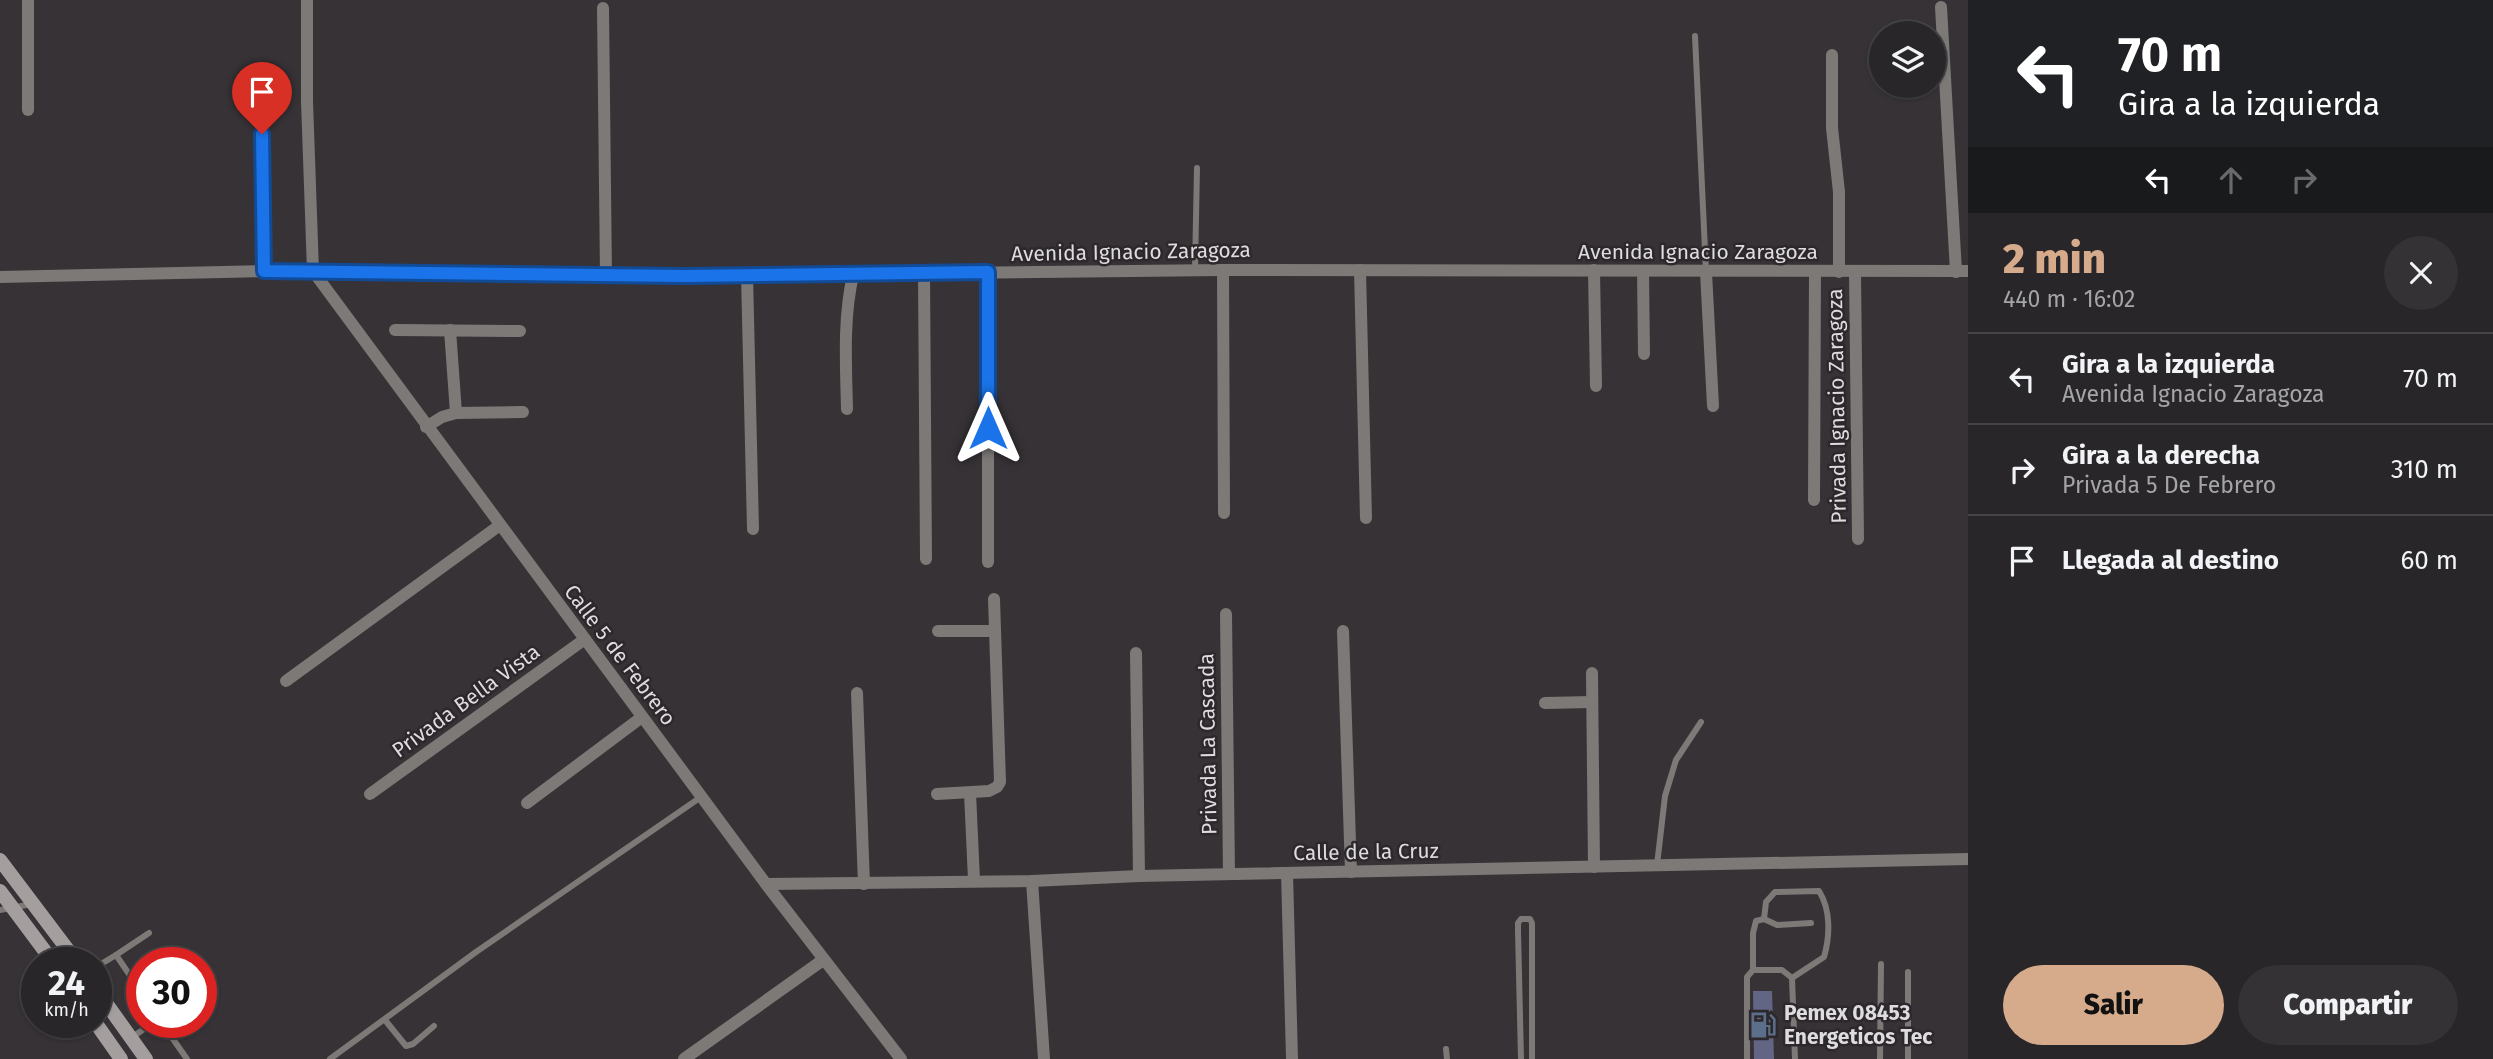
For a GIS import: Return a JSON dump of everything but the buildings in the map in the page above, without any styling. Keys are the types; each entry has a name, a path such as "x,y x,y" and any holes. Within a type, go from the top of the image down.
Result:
{"main road":[{"path":"0,860 66,947"},
{"path":"0,891 7,909 39,947"},
{"path":"112,1011 126,1031"},
{"path":"106,1038 121,1059"},
{"path":"131,1038 146,1059"}],"street":[{"path":"28,0 28,110"},
{"path":"307,0 307,101 313,271"},
{"path":"1941,7 1962,271"},
{"path":"603,8 606,275"},
{"name":"Privada Ignacio Zaragoza","path":"1832,55 1832,128 1839,192 1839,272"},
{"path":"262,134 264,271"},
{"name":"Avenida Ignacio Zaragoza","path":"0,277 264,271 853,275 1195,270 1962,271"},
{"path":"1223,270 1224,513"},
{"path":"1360,270 1366,518"},
{"path":"1594,270 1596,386"},
{"name":"Calle 5 de Febrero","path":"313,271 765,884 901,1059"},
{"path":"1643,271 1644,354"},
{"path":"988,272 988,562"},
{"path":"1706,272 1713,406"},
{"path":"1814,500 1815,272"},
{"name":"Privada Ignacio Zaragoza","path":"1855,272 1858,539"},
{"path":"924,273 926,559"},
{"path":"747,275 753,530"},
{"path":"848,409 846,313 853,275"},
{"path":"395,330 520,331"},
{"path":"450,330 456,413"},
{"path":"426,427 442,417 456,413 523,412"},
{"path":"286,681 500,526"},
{"path":"937,794 993,790 1000,782 994,599"},
{"name":"Privada La Cascada","path":"1226,614 1229,874"},
{"path":"938,631 995,631"},
{"path":"1343,631 1351,872"},
{"name":"Privada Bella Vista","path":"370,794 585,639"},
{"path":"1136,653 1139,876"},
{"path":"1592,673 1594,867"},
{"path":"857,693 864,884"},
{"path":"1545,703 1592,702"},
{"path":"527,803 642,717"},
{"path":"970,793 974,880"},
{"name":"Calle de la Cruz","path":"765,884 1032,881 1139,876 1968,859"},
{"path":"1287,873 1292,1059"},
{"path":"1032,881 1044,1059"},
{"path":"684,1059 823,960"}],"lane":[{"path":"1695,36 1706,272"},
{"path":"1195,270 1197,169"},
{"path":"1657,865 1665,796 1676,760 1701,722"},
{"path":"330,1059 476,952 701,797"},
{"path":"1764,919 1766,902 1775,892 1819,891 1826,902 1828,942 1824,957 1791,978"},
{"path":"7,909 34,904"},
{"path":"1521,1059 1518,923 1521,919 1530,919 1532,1059"},
{"path":"1747,1059 1746,977 1753,970 1753,933 1756,921 1764,919 1777,925 1811,923"},
{"path":"112,957 149,933"},
{"path":"116,955 126,970"},
{"path":"1880,1059 1881,964"},
{"path":"1753,970 1783,970 1791,978 1795,1059"},
{"path":"1908,972 1909,1059"},
{"path":"385,1020 406,1046 413,1044 434,1026"},
{"path":"172,1038 187,1059"},
{"path":"1446,1049 1447,1059"}],"place":[{"name":"Pemex 08453 Energeticos Tec","path":"1763,1025"}],"route":[{"path":"262,134 264,271 685,276 988,272 988,428"}]}
